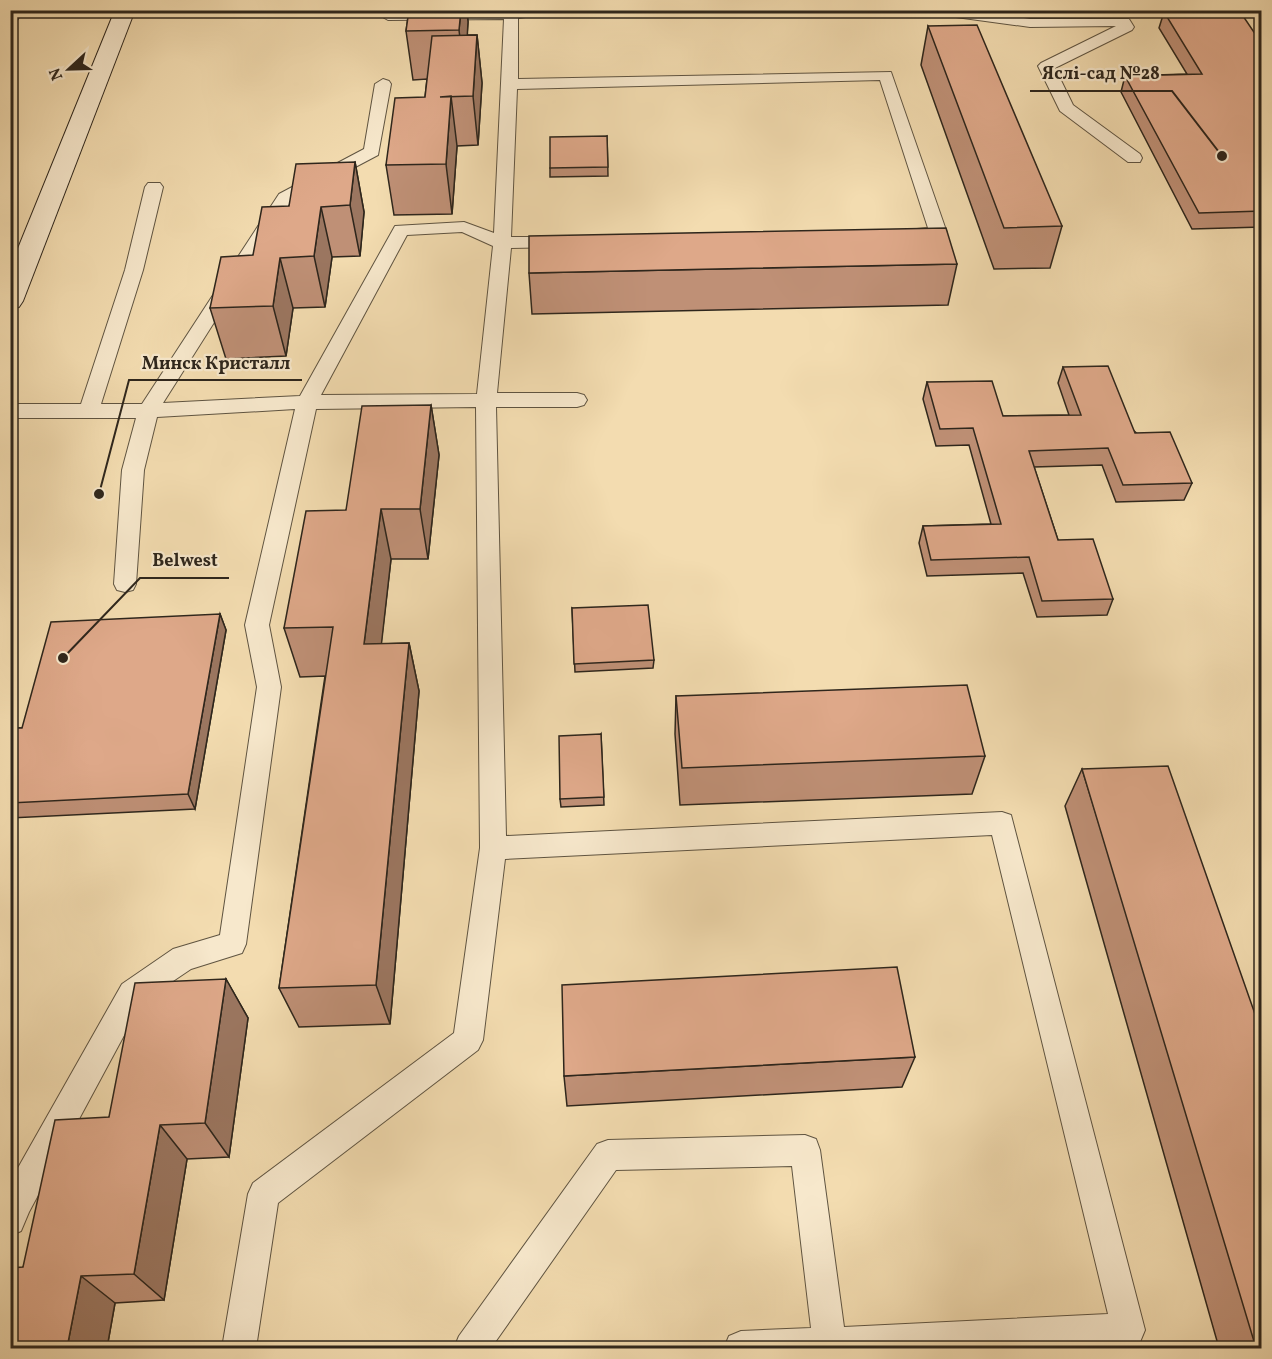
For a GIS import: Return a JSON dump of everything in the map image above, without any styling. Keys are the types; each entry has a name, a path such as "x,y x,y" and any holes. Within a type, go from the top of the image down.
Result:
{"main road":[{"path":"10,301 125,10"}],"lane":[{"path":"388,16 511,15 547,10"},
{"path":"934,10 985,14 1030,23 1124,22 1128,27 1046,66 1066,108 1134,158"},
{"path":"239,1348 264,1194 468,1040 492,848 486,399 495,330 501,243 511,84 511,15"},
{"path":"511,84 886,75 938,233 890,234"},
{"path":"124,584 133,470 148,411 285,198 372,152 383,84"},
{"path":"89,410 134,270 154,187"},
{"path":"10,1220 15,1205 132,993 183,958 232,944 269,687 256,625 307,402 401,230 464,227 501,243 583,241"},
{"path":"10,411 148,411 307,402 577,400"},
{"path":"492,848 1002,823 1128,1330 741,1348"},
{"path":"471,1348 608,1155 805,1150 829,1343"}],"building":[{"path":"409,10 461,10 459,30 406,31"},
{"path":"1239,10 1262,44 1262,211 1199,213 1125,76 1202,74 1164,12"},
{"path":"977,25 1062,226 1004,228 928,26"},
{"path":"477,35 473,96 451,97 446,164 386,165 395,98 425,97 432,36"},
{"path":"607,136 608,167 550,168 550,137"},
{"path":"355,162 350,205 321,207 314,256 280,258 273,306 210,308 221,257 253,255 262,207 289,206 296,164"},
{"path":"946,228 957,264 529,273 529,236"},
{"path":"1108,366 1135,433 1170,432 1192,483 1123,485 1108,448 1029,451 1058,540 1093,539 1113,599 1042,601 1029,557 931,560 923,526 1001,524 973,428 940,429 927,382 992,381 1003,416 1081,415 1063,367"},
{"path":"431,405 420,509 381,509 364,644 409,643 376,985 279,988 333,627 284,628 306,511 346,510 362,406"},
{"path":"648,605 654,660 574,664 572,608"},
{"path":"220,614 188,794 10,803 10,728 22,728 51,622"},
{"path":"967,685 985,756 682,768 676,696"},
{"path":"601,734 604,797 560,799 559,736"},
{"path":"1168,766 1262,1034 1262,1348 1256,1348 1082,769"},
{"path":"897,967 915,1057 564,1076 562,985"},
{"path":"226,979 205,1123 160,1125 134,1274 81,1276 67,1348 10,1348 10,1268 23,1267 55,1120 109,1117 135,983"}],"place":[{"name":"Яслі-сад №28","path":"1222,156"},
{"name":"Минск Кристалл","path":"99,494"},
{"name":"Belwest","path":"63,658"}]}
